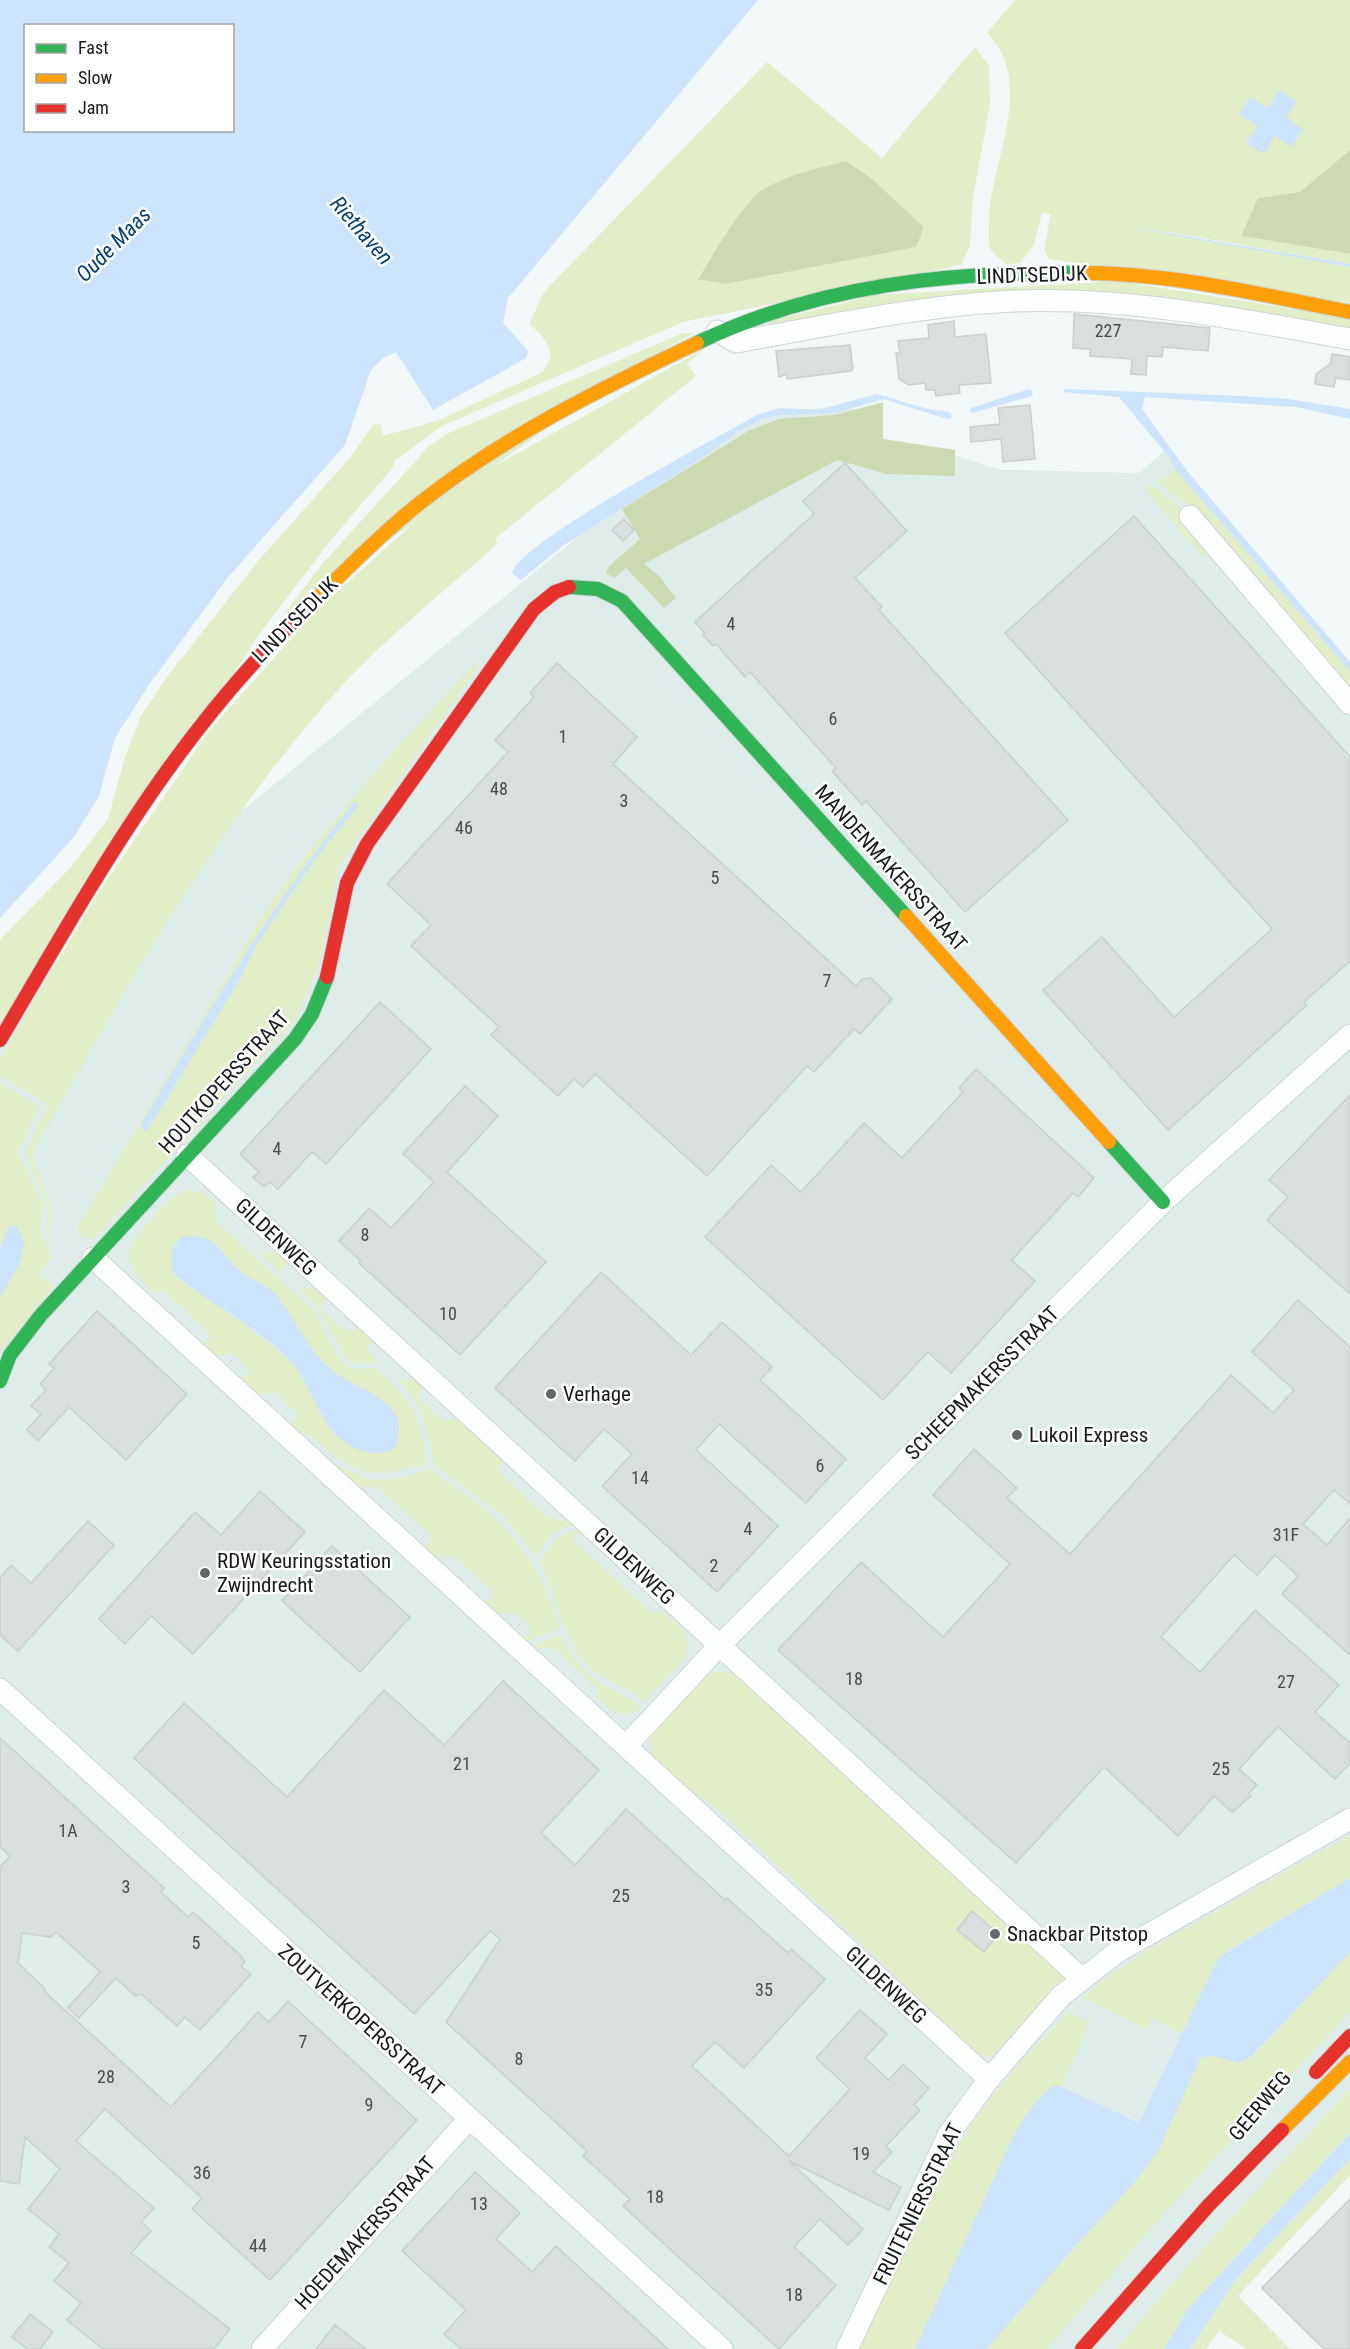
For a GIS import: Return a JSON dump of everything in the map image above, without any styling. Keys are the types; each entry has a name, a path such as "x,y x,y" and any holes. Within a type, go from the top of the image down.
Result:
{"street":[{"name":"LINDTSEDIJK","path":"0,1040 127,828 172,761 213,707 254,660 368,547 424,500 475,464 551,418 717,331 789,306 878,287 1034,272 1107,273 1168,279 1350,312"},
{"name":"LINDTSEDIJK","path":"717,331 736,342 922,311 1013,301 1055,301 1192,312 1350,339"},
{"path":"1190,516 1350,704"},
{"name":"HOUTKOPERSSTRAAT","path":"0,1381 10,1355 93,1258 295,1039 312,1014 325,984 347,883 368,844 534,609 555,591 574,585"},
{"name":"MANDENMAKERSSTRAAT","path":"574,585 588,585 605,590 622,601 1163,1202"},
{"name":"SCHEEPMAKERSSTRAAT","path":"627,1745 720,1645 1163,1202 1350,1035"},
{"name":"GILDENWEG","path":"187,1155 1081,1978"},
{"name":"GILDENWEG","path":"93,1258 989,2079"},
{"name":"ZOUTVERKOPERSSTRAAT","path":"0,1689 722,2349"},
{"name":"FRUITENIERSSTRAAT","path":"848,2349 949,2134 989,2079 1060,1996 1116,1953 1350,1819"},
{"name":"GEERWEG","path":"1304,2085 1350,2036"},
{"name":"GEERWEG","path":"1082,2349 1208,2206 1350,2062"},
{"name":"GEERWEG","path":"1208,2206 1274,2118"},
{"name":"HOEDEMAKERSSTRAAT","path":"262,2349 469,2119"}],"shaded area":[{"path":"848,406 885,442 950,454 1001,470 1139,473 1167,449 1350,668 1350,2114 1118,2349 0,2349 0,1008 617,505 758,418 784,411"}],"green space":[{"path":"1015,0 1350,0 1350,150 1300,192 1258,198 1241,236 1350,254 1350,264 1134,226 1350,267 1350,303 1049,259 1044,249 1051,214 1042,213 1034,244 1021,263 1006,264 995,255 989,244 989,215 1008,121 1010,97 1009,74 1001,53 987,33"},
{"path":"975,47 989,66 990,103 973,198 970,245 961,265 683,322 442,426 394,461 394,466 331,540 263,629 0,1025 0,940 71,867 108,819 125,757 141,716 167,677 259,560 348,460 374,424 381,425 383,436 439,420 543,372 551,357 550,351 544,339 529,324 544,292 767,62 882,158","holes":["846,161 871,178 924,227 915,247 726,284 698,278 747,204 763,189 794,176"]},
{"path":"1350,150 1350,254 1241,236 1258,198 1300,192"},
{"path":"846,161 871,178 924,227 916,247 726,284 698,279 738,217 763,189 793,176"},
{"path":"1118,281 1350,318 1350,330 1152,297 1116,294 818,321 759,324 876,295"},
{"path":"683,333 694,333 641,362 283,615 324,562 429,446 449,433"},
{"path":"704,349 687,364 696,376 496,538 497,544 356,671 292,744 250,799 211,854 138,970 35,1148 32,1157 53,1210 49,1230 53,1247 45,1229 49,1207 25,1153 47,1104 0,1075 0,1059 96,896 209,731 315,612 448,492"},
{"path":"883,403 883,439 955,450 955,476 887,474 837,460 644,564 659,576 676,598 664,608 626,568 614,578 606,573 609,566 640,539 622,509 750,430 779,419 834,415"},
{"path":"1176,470 1350,672 1350,688 1190,507 1157,482"},
{"path":"1149,484 1184,511 1207,554 1203,557 1144,489"},
{"path":"476,663 480,664 339,866 320,963 295,1021 94,1239 80,1236 79,1225 273,899 317,841 395,749"},
{"path":"0,1083 40,1106 18,1152 44,1206 40,1229 52,1257 39,1274 54,1286 0,1352 0,1297 10,1225 0,1248"},
{"path":"187,1190 203,1192 214,1201 216,1221 314,1311 343,1364 354,1369 376,1368 402,1393 414,1409 421,1429 428,1464 390,1472 363,1471 339,1459 309,1434 304,1439 288,1423 297,1420 296,1412 276,1393 255,1394 239,1378 248,1375 247,1367 233,1354 213,1355 200,1343 210,1340 209,1333 164,1291 152,1291 141,1280 130,1261 132,1245 137,1236 169,1200","holes":["184,1236 216,1245 240,1271 276,1294 310,1347 330,1369 354,1386 377,1396 373,1454 353,1448 330,1429 299,1371 281,1353 172,1269 175,1243"]},
{"path":"280,1252 292,1265 283,1266 284,1275 259,1253"},
{"path":"318,1288 330,1299 321,1302 322,1310 344,1330 363,1329 377,1342 368,1344 368,1351 378,1362 358,1364 346,1359 319,1309 298,1289"},
{"path":"399,1380 419,1380 427,1390 419,1390 418,1399 443,1420 462,1419 507,1462 498,1465 499,1473 550,1519 571,1520 575,1523 551,1535 536,1557 501,1514 435,1465 420,1408"},
{"path":"319,1452 349,1471 372,1479 396,1478 431,1469 477,1502 505,1528 528,1558 546,1591 560,1628 526,1642 521,1637 530,1635 530,1626 515,1613 496,1614 482,1602 491,1598 491,1590 455,1557 433,1557 422,1546 431,1542 430,1535 424,1529 378,1487 357,1487"},
{"path":"580,1528 584,1532 575,1535 575,1542 651,1612 663,1612 679,1626 686,1637 688,1650 686,1657 644,1702 593,1670 579,1655 566,1630 540,1561 557,1538"},
{"path":"562,1634 571,1653 583,1669 607,1687 641,1707 626,1714 615,1712 595,1696 598,1695 597,1688 555,1649 532,1647"},
{"path":"728,1672 746,1682 1070,1976 990,2057 979,2054 722,1813 656,1764 649,1742 651,1730 704,1675"},
{"path":"1350,1835 1350,1878 1226,1951 1210,1973 1182,2033 1152,2019 1147,2030 1083,1998 1110,1975 1140,1955"},
{"path":"1350,1952 1350,2012 1161,2217 1047,2349 987,2349 1077,2244 1136,2181 1158,2151 1201,2057 1214,2056 1239,2063 1252,2057"},
{"path":"1069,2012 1090,2022 1061,2087 1056,2085 1013,2137 915,2349 860,2349 913,2234 956,2150 995,2093 1018,2065"},
{"path":"1350,2089 1350,2133 1187,2310 1164,2349 1117,2349 1187,2266"},
{"path":"1350,2159 1350,2175 1238,2296 1290,2349 1247,2349 1219,2331 1206,2349 1190,2349 1237,2278"}],"water":[{"path":"0,0 758,0 508,298 503,323 528,351 526,358 433,410 396,352 383,358 371,370 345,445 229,576 148,686 115,738 99,796 74,837 0,918"},
{"path":"1279,90 1296,101 1286,118 1303,129 1292,147 1275,136 1264,154 1246,143 1257,126 1239,114 1250,97 1268,108"},
{"path":"1132,227 1350,264 1350,267 1134,228"},
{"path":"1029,389 1033,391 1032,396 972,413 969,411 971,408"},
{"path":"1064,389 1288,399 1350,409 1350,419 1296,407 1145,397 1142,409 1187,471 1350,662 1350,671 1176,470 1169,457 1119,397 1063,392"},
{"path":"877,394 928,409 950,412 952,416 950,419 944,418 884,399 835,413 777,415 764,418 739,431 708,454 564,545 521,580 512,573 522,559 582,516 665,466 757,415 780,408 818,410"},
{"path":"354,802 358,803 358,806 314,861 257,944 239,981 149,1128 147,1131 143,1130 141,1125 242,959 296,879"},
{"path":"10,1225 17,1226 25,1244 19,1265 0,1297 0,1248"},
{"path":"184,1236 201,1237 212,1242 239,1271 273,1292 323,1362 340,1376 389,1406 397,1417 399,1426 398,1440 394,1448 385,1452 369,1453 343,1441 327,1424 304,1381 287,1357 257,1332 175,1275 171,1259 172,1253 176,1243"},
{"path":"1350,1878 1350,1952 1252,2056 1239,2063 1214,2056 1201,2057 1158,2151 1136,2181 1077,2244 987,2349 915,2349 1013,2137 1037,2101 1056,2085 1139,2123 1219,1957"},
{"path":"1350,2133 1350,2159 1237,2278 1190,2349 1164,2349 1187,2310"}],"building":[{"path":"1074,314 1210,328 1208,351 1163,347 1162,357 1147,356 1146,375 1131,374 1132,359 1090,356 1090,349 1073,348"},
{"path":"954,321 955,337 986,334 991,383 959,385 960,393 936,396 935,390 926,390 925,383 909,385 899,379 896,353 900,353 898,341 929,338 928,325"},
{"path":"850,345 853,368 851,371 787,379 787,374 779,377 776,351"},
{"path":"1332,354 1350,357 1350,380 1336,378 1334,387 1315,384 1316,374 1330,364"},
{"path":"1030,405 1035,459 1003,462 1001,439 971,442 970,427 1000,424 998,408"},
{"path":"845,463 907,531 855,578 882,607 879,610 1068,820 965,912 866,801 862,805 832,771 836,768 750,672 745,677 716,644 713,646 703,635 705,633 695,622 814,514 803,501"},
{"path":"1134,516 1350,757 1350,961 1304,1002 1307,1005 1168,1130 1043,990 1102,937 1174,1017 1272,929 1005,633"},
{"path":"624,519 634,530 623,541 612,530"},
{"path":"557,663 637,737 613,764 856,986 862,979 871,978 892,999 860,1034 854,1029 814,1072 807,1066 707,1176 595,1074 583,1087 574,1079 558,1096 491,1035 499,1027 411,946 431,925 387,884 508,752 495,740 534,697 530,693"},
{"path":"380,1002 431,1049 326,1164 312,1152 278,1189 270,1182 264,1187 253,1177 259,1172 240,1154"},
{"path":"976,1069 1094,1178 1078,1197 1073,1193 1012,1260 1035,1281 951,1373 928,1352 883,1400 705,1237 771,1165 801,1192 864,1123 902,1158 963,1092 959,1088"},
{"path":"465,1086 498,1116 447,1172 546,1262 460,1355 359,1263 361,1261 339,1241 369,1208 391,1228 434,1182 403,1154"},
{"path":"1350,1095 1350,1294 1267,1220 1288,1197 1269,1180"},
{"path":"601,1272 691,1355 722,1322 772,1367 760,1380 846,1459 806,1503 719,1424 696,1450 778,1526 717,1592 602,1486 632,1454 604,1429 575,1461 495,1388"},
{"path":"1298,1300 1350,1347 1350,1504 1334,1490 1303,1524 1327,1545 1350,1518 1350,1655 1282,1594 1298,1576 1275,1555 1257,1575 1234,1555 1161,1637 1200,1672 1255,1610 1339,1685 1315,1712 1350,1743 1350,1763 1335,1779 1278,1727 1239,1769 1257,1785 1249,1793 1251,1796 1232,1812 1214,1796 1178,1836 1104,1767 1016,1863 778,1650 861,1562 943,1637 1010,1564 933,1495 974,1449 1017,1488 1007,1498 1070,1554 1231,1375 1273,1413 1294,1390 1252,1352"},
{"path":"97,1311 187,1394 126,1460 69,1407 38,1441 27,1430 41,1414 31,1406 46,1390 40,1384 54,1368 49,1364"},
{"name":"RDW Keuringsstation Zwijndrecht","path":"260,1491 305,1532 193,1654 151,1616 125,1644 99,1619 195,1512 221,1535"},
{"path":"88,1521 114,1545 18,1651 0,1635 0,1578 11,1565 31,1583"},
{"path":"332,1546 410,1617 360,1672 282,1601"},
{"path":"503,1681 599,1770 541,1833 575,1865 626,1809 725,1900 727,1898 788,1953 791,1949 825,1979 744,2068 715,2042 692,2066 789,2156 850,2089 816,2058 860,2010 887,2034 865,2058 889,2080 903,2064 929,2088 914,2105 920,2110 886,2146 892,2152 873,2172 901,2187 889,2210 789,2161 863,2229 848,2245 820,2219 794,2247 836,2285 779,2349 623,2206 630,2199 583,2156 587,2151 446,2022 500,1939 490,1931 414,2014 134,1758 184,1703 287,1797 384,1690 444,1745"},
{"path":"0,1738 164,1888 161,1892 188,1917 193,1912 241,1956 245,1962 241,1966 251,1974 200,2030 185,2017 177,2026 141,1994 135,1996 116,1978 79,2018 68,2008 100,1972 56,1932 51,1937 22,1933 18,1963 45,1989 45,1992 171,2107 258,2012 269,2022 288,2001 417,2120 270,2280 192,2209 202,2198 105,2109 76,2141 154,2208 141,2222 151,2231 131,2253 230,2329 214,2349 103,2349 67,2320 81,2303 54,2281 69,2263 49,2247 59,2234 28,2209 60,2169 25,2137 19,2184 0,2181 0,1867 10,1856 0,1847"},
{"path":"972,1911 999,1934 984,1952 957,1930"},
{"path":"475,2172 520,2213 496,2239 532,2272 556,2246 668,2349 461,2349 444,2334 466,2310 402,2251"},
{"path":"1350,2199 1350,2349 1324,2349 1262,2288"},
{"path":"30,2314 53,2332 40,2349 27,2349 12,2337"},
{"path":"335,2325 366,2349 316,2349"}],"traffic: fast":[{"path":"697,343 743,323 791,307 839,294 888,285 987,275 1087,273"},
{"path":"569,587 598,589 622,601 906,916"},
{"path":"0,1381 10,1355 41,1315 295,1039 312,1014 327,977"},
{"path":"1109,1142 1163,1202"}],"traffic: slow":[{"path":"1087,273 1186,281 1350,312"},
{"path":"297,618 388,530 420,503 485,456 554,415 697,343"},
{"path":"906,916 1109,1142"},
{"path":"1282,2130 1350,2062"}],"traffic: jam":[{"path":"327,977 347,883 367,844 534,609 555,592 569,587"},
{"path":"0,1040 100,873 170,766 251,666 297,618"},
{"path":"1316,2072 1350,2036"},
{"path":"1082,2349 1208,2206 1282,2130"}],"place":[{"name":"Verhage","path":"551,1394"},
{"name":"Lukoil Express","path":"1017,1435"},
{"name":"RDW Keuringsstation Zwijndrecht","path":"205,1573"},
{"name":"Snackbar Pitstop","path":"995,1934"}],"water label":[{"name":"Riethaven","path":"362,230"},
{"name":"Oude Maas","path":"113,244"}]}
